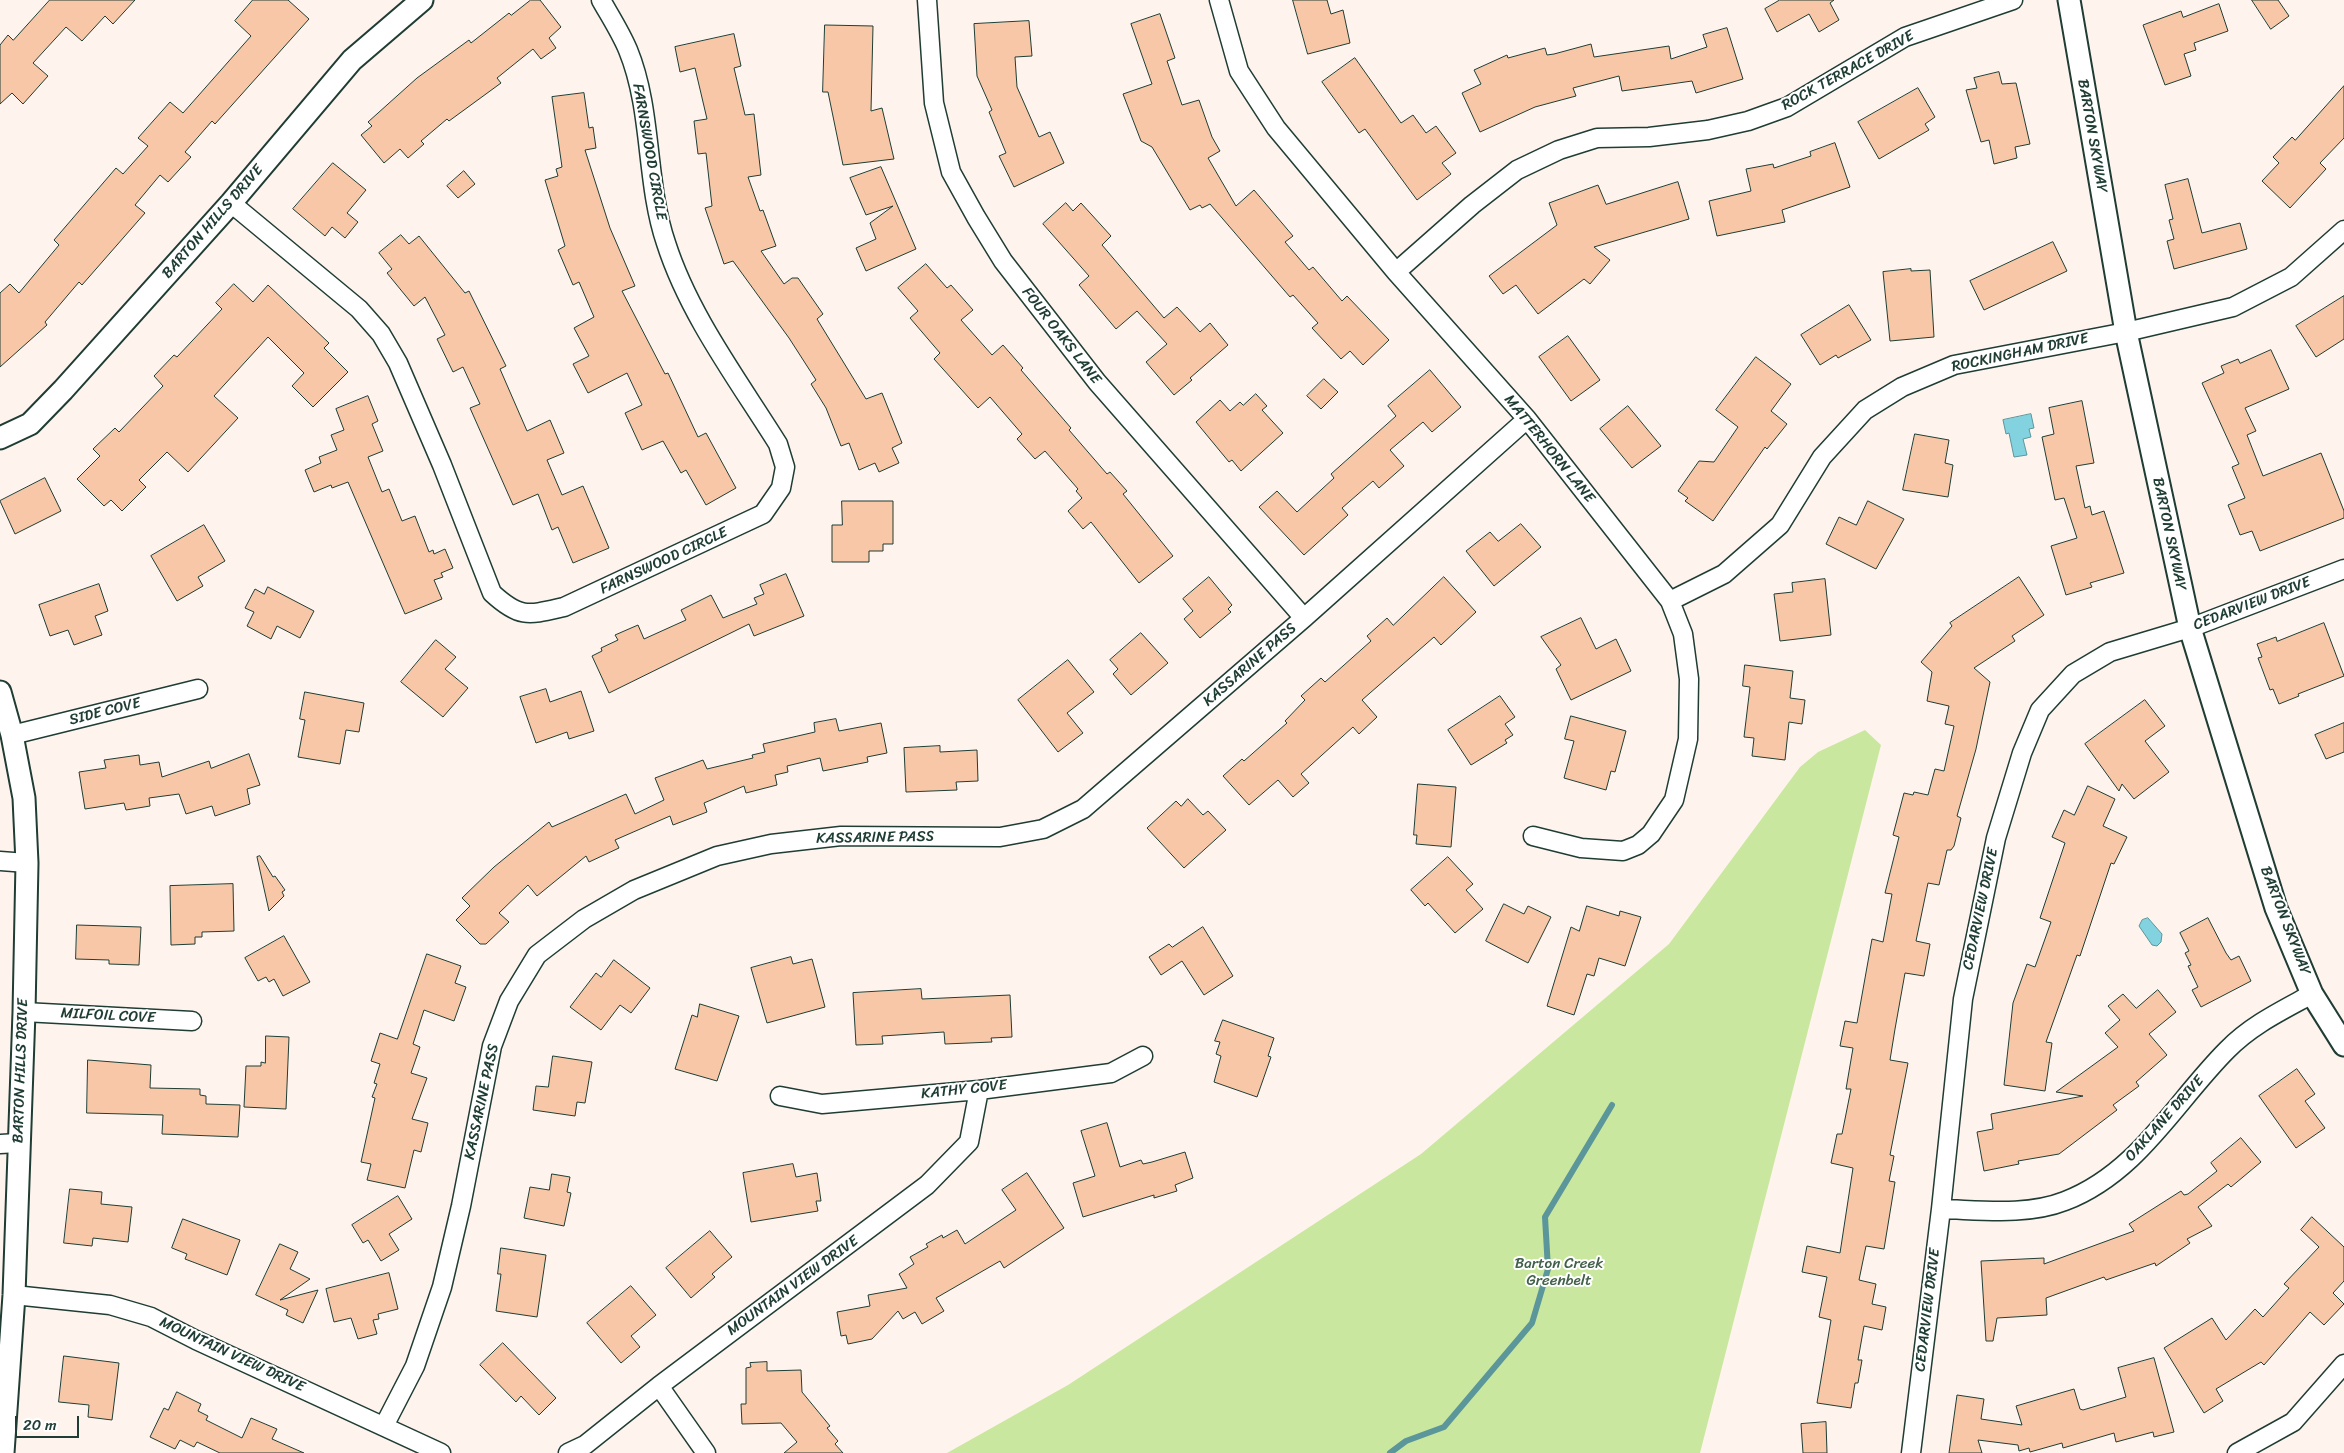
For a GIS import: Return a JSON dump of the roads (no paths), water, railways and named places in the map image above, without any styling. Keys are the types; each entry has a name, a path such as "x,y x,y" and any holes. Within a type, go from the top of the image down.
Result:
{"street":[{"name":"BARTON HILLS DRIVE","path":"0,438 30,424 63,390 231,202 352,60 422,0"},
{"name":"FARNSWOOD CIRCLE","path":"231,202 359,309 381,334 398,363 442,465 492,594 508,608 532,615 564,607 764,514 781,488 785,467 778,444 687,293 666,243 655,202 639,86 628,50 601,0"},
{"name":"FOUR OAKS LANE","path":"927,0 934,103 942,139 951,172 980,225 1003,261 1097,382 1304,618"},
{"name":"MATTERHORN LANE","path":"1219,0 1239,71 1276,128 1396,272 1527,419 1670,600 1683,634 1689,679 1688,738 1674,800 1650,834 1638,845 1623,851 1581,848 1533,836"},
{"name":"ROCK TERRACE DRIVE","path":"1396,272 1472,204 1517,170 1559,150 1598,138 1649,137 1708,130 1748,121 1786,106 1904,37 2013,0"},
{"name":"BARTON SKYWAY","path":"2069,0 2126,332 2190,628 2276,908 2312,994 2344,1045"},
{"name":"ROCKINGHAM DRIVE","path":"1670,600 1724,574 1780,525 1822,457 1865,410 1902,387 1954,365 2126,332 2233,307 2291,276 2344,230"},
{"name":"KASSARINE PASS","path":"384,1426 415,1366 442,1287 461,1206 492,1046 509,1001 537,955 584,919 634,890 717,856 771,844 841,836 1000,837 1043,829 1083,809 1304,618 1527,419"},
{"name":"CEDARVIEW DRIVE","path":"1911,1453 1941,1209 1963,999 1996,838 2022,753 2040,710 2073,674 2110,652 2190,628 2344,569"},
{"name":"SIDE COVE","path":"12,734 198,689"},
{"name":"BARTON HILLS DRIVE","path":"0,692 12,734 24,798 27,863 24,1012 9,1144 14,1295 3,1453"},
{"path":"0,862 27,863"},
{"name":"OAKLANE DRIVE","path":"1941,1209 2021,1211 2065,1202 2102,1182 2135,1156 2228,1049 2267,1018 2312,994"},
{"name":"MILFOIL COVE","path":"24,1012 192,1021"},
{"name":"KATHY COVE","path":"780,1096 822,1104 979,1090 1111,1073 1143,1056"},
{"name":"MOUNTAIN VIEW DRIVE","path":"568,1453 585,1445 659,1386 927,1185 969,1142 979,1090"},
{"name":"MOUNTAIN VIEW DRIVE","path":"14,1295 110,1305 151,1317 196,1340 441,1453"},
{"path":"2237,1453 2292,1422 2344,1364"},
{"path":"659,1386 706,1453"}],"water":[{"path":"2031,414 2034,428 2029,429 2031,437 2023,439 2027,455 2014,457 2009,433 2006,434 2003,420"},
{"path":"2148,918 2162,934 2161,942 2157,946 2152,945 2139,926 2142,920"}],"waterway":[{"path":"1390,1453 1406,1441 1444,1427 1532,1323 1548,1269 1545,1217 1612,1105"}],"park label":[{"name":"Barton Creek Greenbelt","path":"1559,1272"}]}
